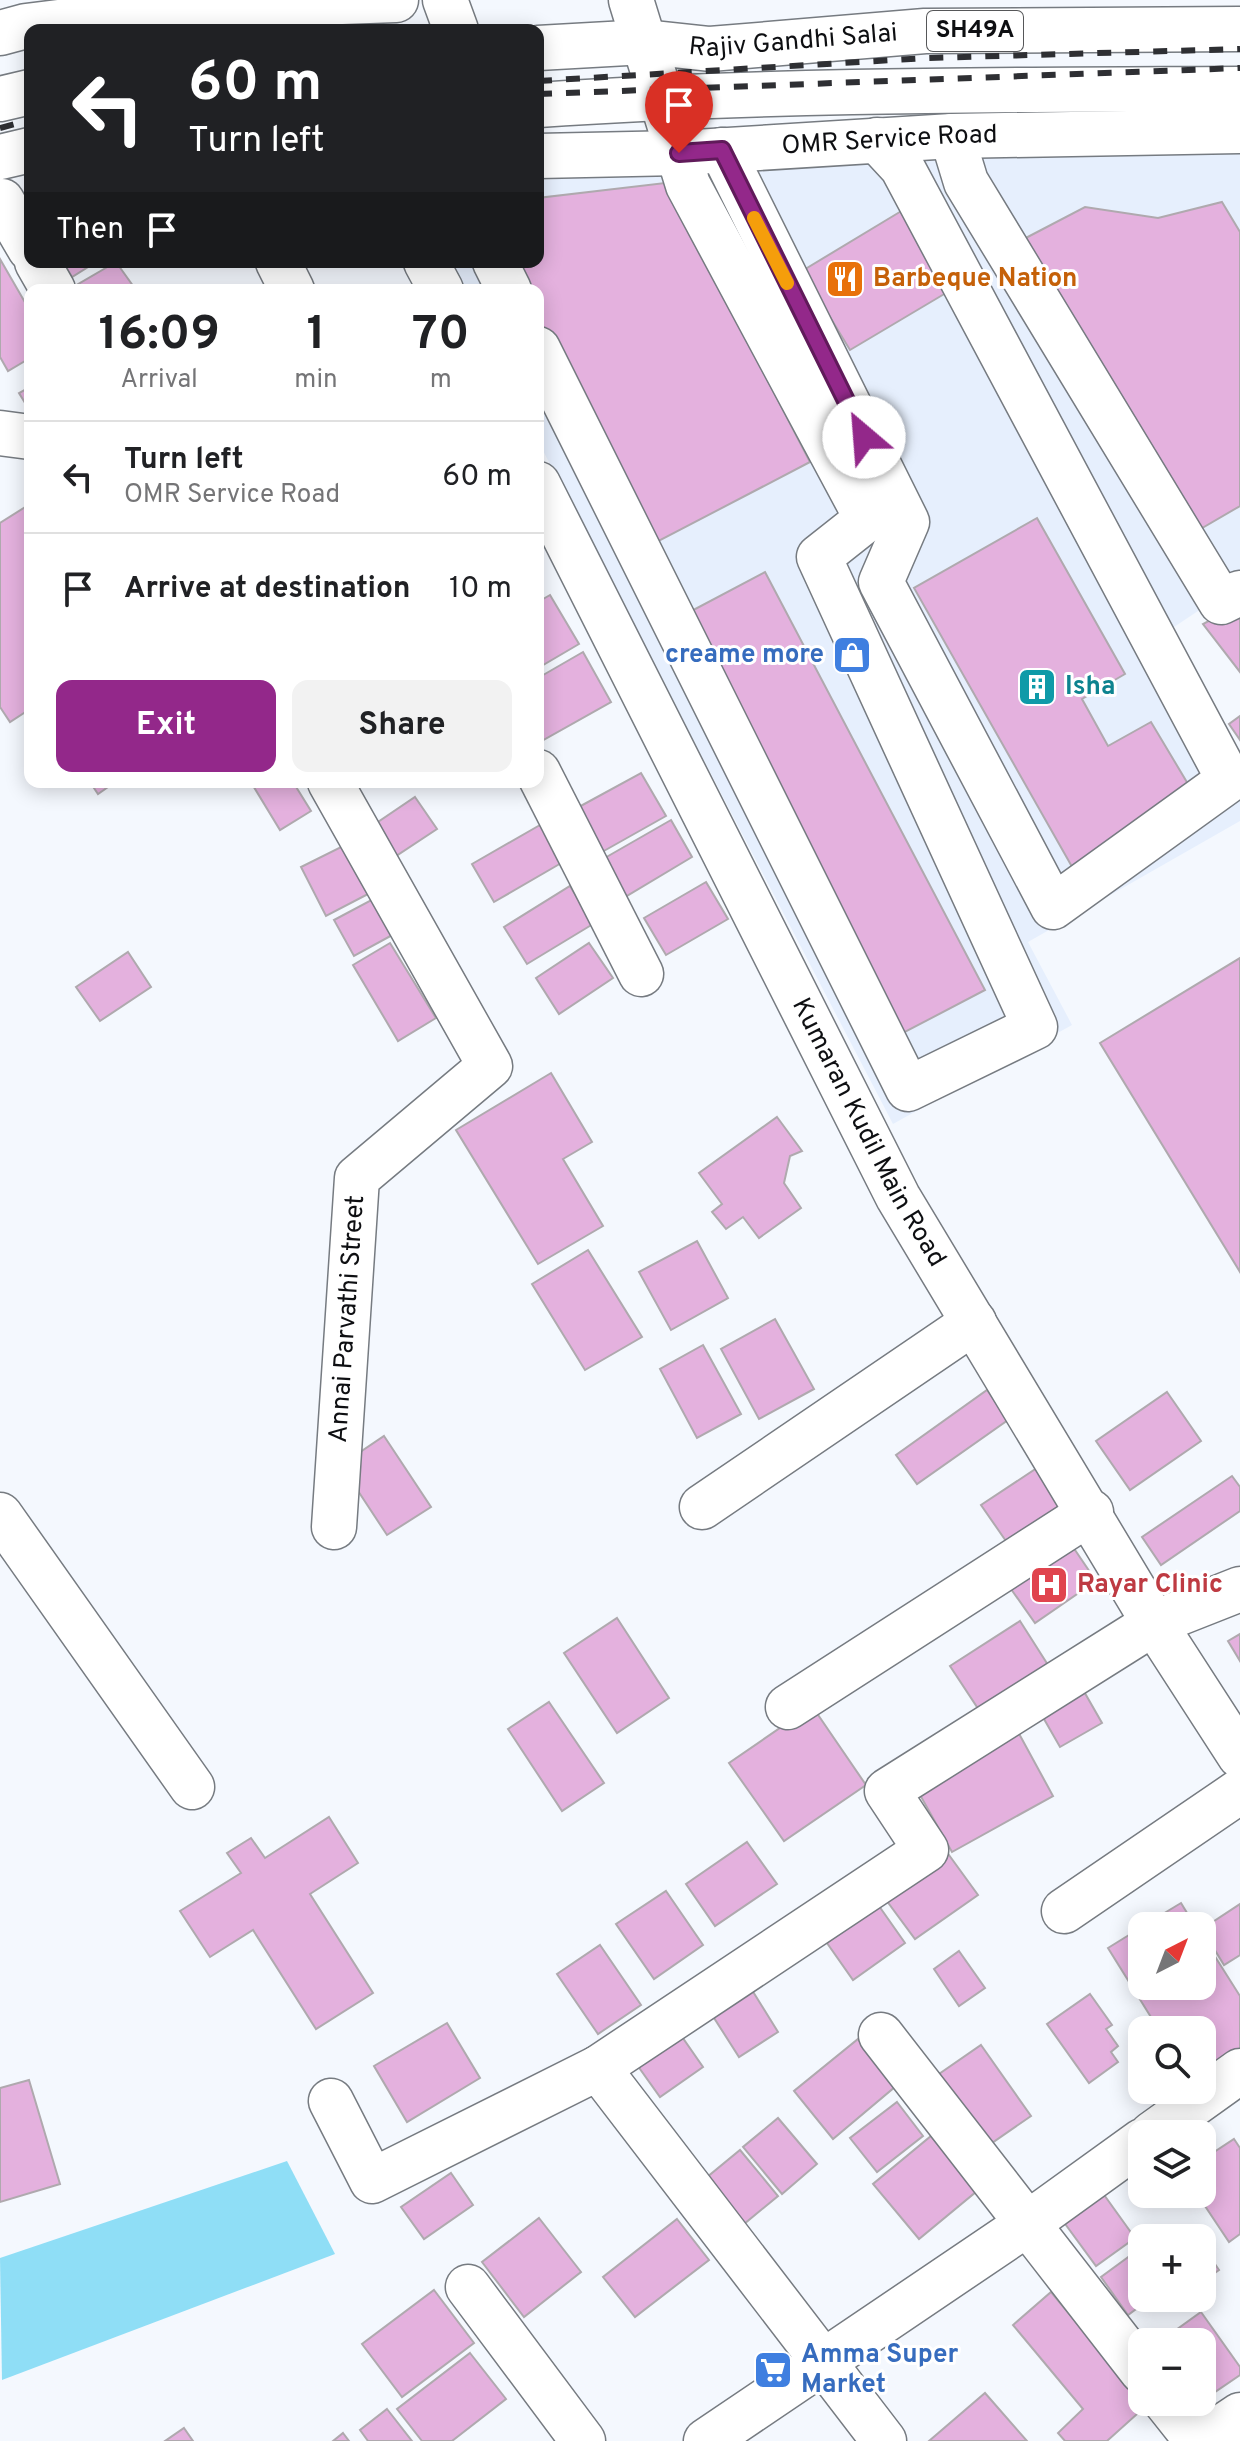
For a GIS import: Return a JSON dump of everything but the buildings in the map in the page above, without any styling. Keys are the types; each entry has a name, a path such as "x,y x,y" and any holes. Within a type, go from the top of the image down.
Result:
{"street":[{"path":"42,24 174,8 396,0"},
{"path":"445,0 454,24"},
{"path":"544,361 908,1089 1035,1027 819,557 867,519 688,185 658,97 631,0"},
{"path":"0,33 24,27"},
{"name":"Rajiv Gandhi Salai","path":"544,48 645,42 710,49 925,31 1240,29"},
{"path":"1095,30 1097,90"},
{"name":"Rajiv Gandhi Salai","path":"544,105 658,97 1240,89"},
{"path":"0,99 24,93"},
{"path":"952,136 966,182 1221,602 1240,593"},
{"name":"OMR Service Road","path":"544,156 679,153 952,136 1233,140"},
{"path":"722,150 907,522 881,582 1053,907 1229,780 902,167 877,140"},
{"path":"0,157 24,151"},
{"path":"11,200 24,234"},
{"path":"0,433 24,436"},
{"name":"Kumaran Kudil Main Road","path":"544,496 898,1197 1091,1512 1154,1623 1240,1756"},
{"path":"544,784 641,974"},
{"name":"Annai Parvathi Street","path":"333,788 490,1066 357,1178 334,1527"},
{"path":"702,1507 974,1322"},
{"path":"788,1707 1091,1512"},
{"path":"0,1515 192,1787"},
{"path":"331,2101 372,2181 598,2068 926,1850 887,1791 1154,1623 1240,1589"},
{"path":"1064,1911 1240,1791"},
{"path":"881,2035 1128,2353"},
{"path":"598,2068 884,2441"},
{"path":"1172,2120 1240,2071"},
{"path":"706,2441 1027,2224 1128,2151"},
{"path":"468,2287 583,2441"},
{"path":"1178,2416 1199,2441 1240,2415"}],"shaded area":[{"path":"1240,144 1240,583 1171,629 1240,757 1240,821 1028,942 1072,1025 893,1124 544,453 544,284 457,284 448,268 544,268 544,180"}],"water":[{"path":"287,2161 335,2254 2,2380 0,2258"}],"railway":[{"path":"544,81 927,58 1240,49"},
{"path":"544,94 1240,68"},
{"path":"0,128 24,122"}],"slow traffic":[{"path":"754,218 787,283"}],"place":[{"name":"Barbeque Nation","path":"845,279"},
{"name":"creame more","path":"852,655"},
{"name":"Isha","path":"1037,687"},
{"name":"Rayar Clinic","path":"1049,1585"},
{"name":"Amma Super Market","path":"773,2370"}],"route":[{"path":"679,153 722,150 864,437"}]}
